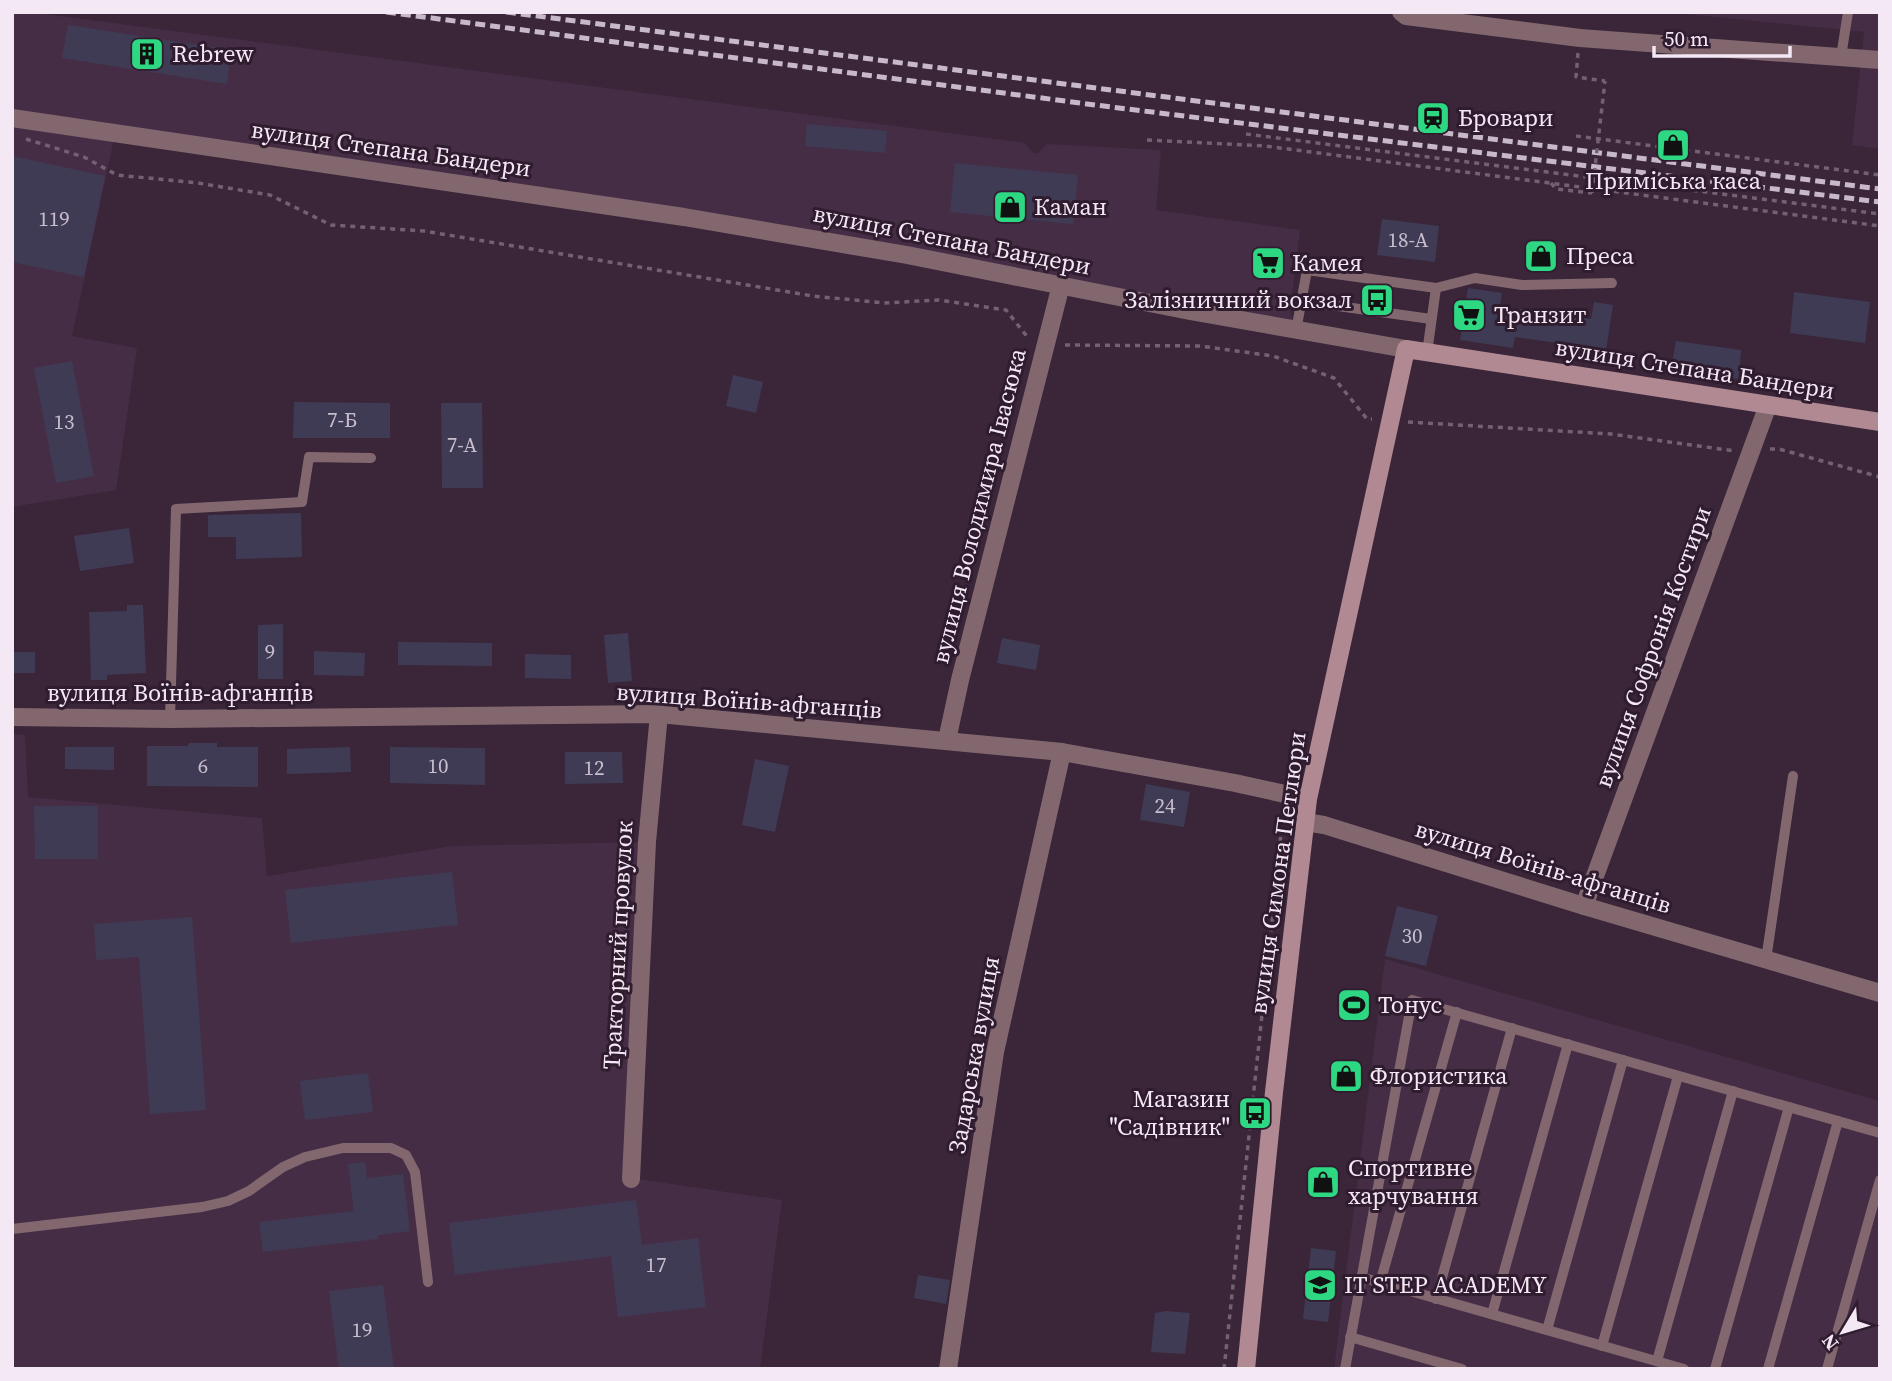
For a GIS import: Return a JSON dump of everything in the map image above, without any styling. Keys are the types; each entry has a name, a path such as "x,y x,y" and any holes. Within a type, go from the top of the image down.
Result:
{"street":[{"path":"1401,12 1406,16 1580,38 1880,60"},
{"name":"вулиця Степана Бандери","path":"12,118 684,217 894,253 1296,331 1880,422"},
{"name":"вулиця Володимира Івасюка","path":"947,740 1060,285"},
{"name":"вулиця Симона Петлюри","path":"1246,1369 1274,1092 1308,799 1406,349"},
{"name":"вулиця Софронія Костири","path":"1584,906 1768,405"},
{"name":"вулиця Воїнів-афганців","path":"12,717 170,719 659,714 1062,752 1308,799"},
{"name":"Тракторний провулок","path":"631,1179 647,842 659,714"},
{"name":"Задарська вулиця","path":"948,1369 995,1052 1062,752"},
{"name":"вулиця Воїнів-афганців","path":"1305,822 1324,825 1584,906 1880,993"}],"lane":[{"path":"1841,57 1849,12"},
{"path":"1296,331 1307,270 1436,288 1475,278 1522,285 1612,283"},
{"path":"1427,353 1436,288"},
{"path":"1302,301 1431,319"},
{"path":"170,719 176,509 302,502 309,457 370,458"},
{"path":"1766,960 1793,776"},
{"path":"1345,1369 1412,1000 1880,1133"},
{"path":"1380,1283 1457,1013"},
{"path":"1436,1299 1512,1028"},
{"path":"1492,1314 1568,1044"},
{"path":"1547,1330 1623,1060"},
{"path":"1602,1346 1678,1076"},
{"path":"1657,1361 1733,1091"},
{"path":"1715,1369 1789,1107"},
{"path":"1769,1369 1838,1121"},
{"path":"12,1229 202,1207 228,1201 249,1191 283,1167 305,1157 343,1149 391,1148 406,1155 415,1172 428,1282"},
{"path":"1827,1369 1880,1180"},
{"path":"1361,1277 1684,1369"},
{"path":"1350,1337 1462,1369"}],"path":[{"path":"1549,182 1556,189 1592,193 1605,81 1576,77"},
{"path":"1245,134 1880,214"},
{"path":"1576,136 1658,147"},
{"path":"26,139 84,157 117,174 270,195 331,225 424,231 813,296 884,303 939,300 1006,310 1034,345"},
{"path":"1598,139 1880,175"},
{"path":"1147,140 1265,146 1880,226"},
{"path":"1058,345 1200,346 1273,355 1334,378 1367,419 1380,420"},
{"path":"1408,422 1611,434 1740,451"},
{"path":"1766,450 1779,449 1880,477"},
{"path":"1224,1369 1280,847 1283,795"}],"shaded area":[{"path":"12,12 29,12 1025,143 1033,153 1038,153 1047,144 1161,150 1156,210 1300,230 1290,311 1296,331 1015,276 115,134 72,336 137,348 116,490 12,507"},
{"path":"1666,12 1880,12 1880,149 1852,145 1864,32"},
{"path":"12,734 25,735 28,797 262,818 267,876 452,846 647,842 631,1178 782,1200 760,1369 12,1369"},
{"path":"1385,959 1880,1101 1880,1369 1334,1369"}],"building":[{"name":"Rebrew","path":"68,25 231,50 227,84 62,58"},
{"path":"807,124 887,131 885,153 805,146"},
{"path":"12,156 105,176 84,277 12,262"},
{"path":"955,163 1078,175 1073,224 950,212"},
{"path":"1382,219 1439,226 1435,262 1377,255"},
{"path":"1468,288 1502,293 1500,306 1591,319 1594,302 1613,305 1605,357 1585,354 1586,347 1515,337 1513,348 1460,340"},
{"path":"1794,292 1870,302 1865,343 1790,333"},
{"path":"1676,341 1741,350 1739,379 1671,369"},
{"path":"72,361 94,476 56,483 34,368"},
{"path":"733,375 763,382 756,413 726,406"},
{"path":"294,402 390,403 390,438 293,438"},
{"path":"441,403 482,403 483,488 442,488"},
{"path":"301,513 302,557 236,559 236,537 208,537 208,515"},
{"path":"129,528 134,563 80,571 74,536"},
{"path":"127,605 143,605 146,673 107,675 107,680 91,680 89,612 127,611"},
{"path":"283,624 283,679 258,679 258,625"},
{"path":"628,633 632,681 608,683 604,635"},
{"path":"1002,638 1040,645 1036,670 997,663"},
{"path":"398,642 492,643 492,666 398,665"},
{"path":"314,651 365,653 364,676 314,675"},
{"path":"12,652 35,652 35,673 12,673"},
{"path":"525,654 571,655 571,679 525,678"},
{"path":"189,743 217,743 217,747 258,747 258,787 147,786 147,746 188,746"},
{"path":"65,747 114,747 114,770 65,769"},
{"path":"350,747 351,772 287,774 287,749"},
{"path":"390,747 485,748 485,785 390,783"},
{"path":"565,752 622,752 623,783 565,784"},
{"path":"755,759 789,766 775,832 742,825"},
{"path":"1146,784 1190,792 1184,827 1140,820"},
{"path":"34,806 98,806 98,859 35,859"},
{"path":"452,872 458,925 291,943 285,890"},
{"path":"1397,906 1438,916 1426,966 1385,956"},
{"path":"192,917 206,1110 150,1114 139,957 96,960 94,924"},
{"path":"368,1073 373,1112 305,1120 300,1081"},
{"path":"365,1162 367,1178 403,1174 410,1231 378,1235 378,1239 263,1252 259,1222 354,1211 348,1164"},
{"path":"636,1200 642,1245 698,1238 706,1307 618,1317 611,1256 455,1275 449,1223"},
{"path":"1311,1248 1336,1251 1328,1322 1303,1319"},
{"path":"918,1275 950,1280 946,1304 914,1298"},
{"path":"383,1285 394,1369 339,1369 329,1291"},
{"path":"1155,1313 1190,1313 1185,1354 1151,1352"}],"railway":[{"path":"386,12 1095,105 1880,202"},
{"path":"506,12 1880,189"}],"place":[{"name":"Rebrew","path":"147,54"},
{"name":"Бровари","path":"1433,118"},
{"name":"Приміська каса","path":"1673,145"},
{"name":"Каман","path":"1010,207"},
{"name":"Преса","path":"1541,256"},
{"name":"Камея","path":"1268,263"},
{"name":"Залізничний вокзал","path":"1377,300"},
{"name":"Транзит","path":"1469,315"},
{"name":"Тонус","path":"1354,1005"},
{"name":"Флористика","path":"1346,1076"},
{"name":"Магазин \"Садівник\"","path":"1255,1113"},
{"name":"Спортивне харчування","path":"1323,1182"},
{"name":"IT STEP ACADEMY","path":"1320,1285"}]}
